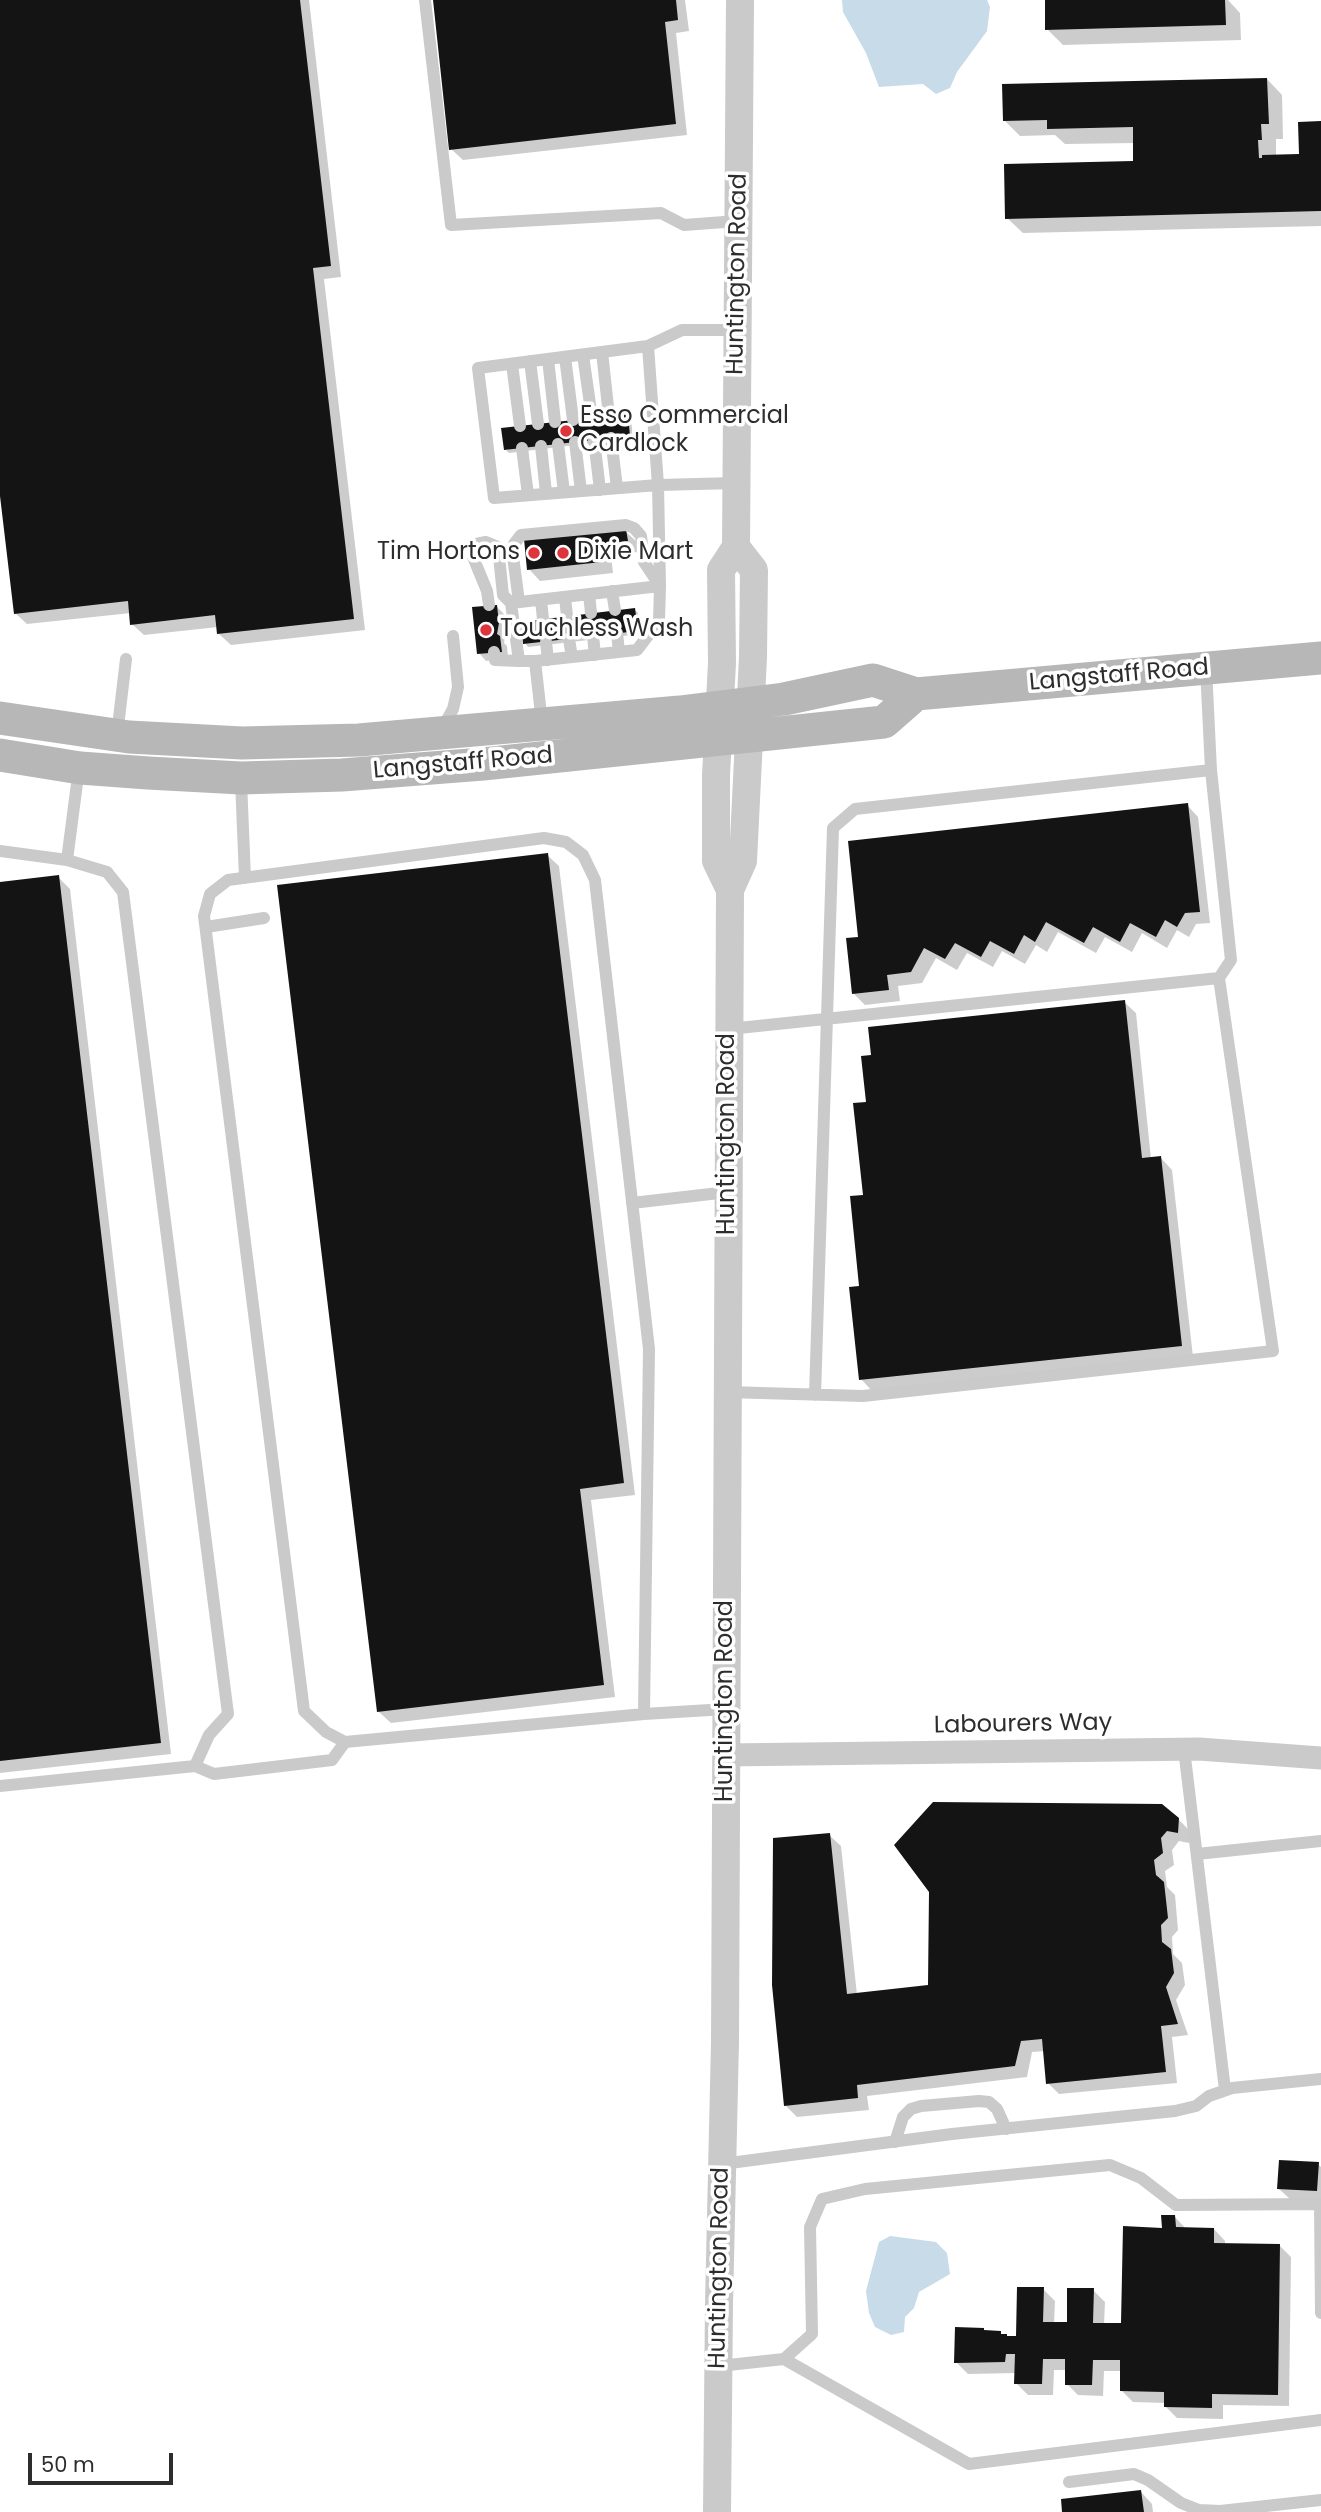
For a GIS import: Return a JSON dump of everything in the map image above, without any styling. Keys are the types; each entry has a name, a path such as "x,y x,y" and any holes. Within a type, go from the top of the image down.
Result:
{"main road":[{"name":"Langstaff Road","path":"0,755 80,768 241,778 342,775 470,765 735,721 873,680 916,694 1321,658"},
{"name":"Langstaff Road","path":"0,718 117,735 242,743 359,740 542,724 735,721"}],"street":[{"name":"Huntington Road","path":"717,2512 726,1755 730,890 743,861 735,721 721,570 736,547 740,0"},
{"name":"Labourers Way","path":"726,1755 1184,1749 1321,1758"}],"lane":[{"path":"425,0 451,225 661,213 684,225 739,221"},
{"path":"736,484 659,485 494,498 478,368 648,346 682,331 738,331"},
{"path":"494,652 495,660 541,661 637,650 659,621 659,485 648,346"},
{"path":"602,352 609,416"},
{"path":"583,355 592,418"},
{"path":"565,357 573,420"},
{"path":"548,359 555,422"},
{"path":"530,361 538,424"},
{"path":"512,364 520,426"},
{"path":"611,438 617,488"},
{"path":"594,440 600,489"},
{"path":"575,442 581,491"},
{"path":"558,444 564,492"},
{"path":"541,446 546,494"},
{"path":"523,448 528,495"},
{"path":"519,661 513,556 514,544 521,535 626,524 641,536 644,562 660,586"},
{"path":"489,606 487,591 473,557 476,544 486,542 498,547 503,595 515,603 660,586"},
{"path":"612,591 615,610"},
{"path":"589,594 591,613"},
{"path":"565,597 567,616"},
{"path":"541,600 543,619"},
{"path":"617,633 619,652"},
{"path":"439,733 453,709 458,687 453,636"},
{"path":"593,636 595,655"},
{"path":"569,639 572,657"},
{"path":"542,724 541,661 546,642"},
{"path":"117,735 126,659"},
{"path":"727,1392 863,1395 1273,1351 1219,978 1231,960 1211,770 1206,668"},
{"path":"67,860 80,768"},
{"path":"815,1395 833,828 855,809 1211,770"},
{"path":"241,778 245,878"},
{"path":"644,1714 649,1349 595,880 583,855 566,842 544,838 228,880 210,894 204,916 304,1711 326,1732 345,1742 726,1709"},
{"path":"0,851 67,860 107,872 123,892 228,1714 209,1735 195,1766"},
{"path":"206,927 264,918"},
{"path":"729,1029 1219,978"},
{"path":"632,1203 728,1192"},
{"path":"0,1786 195,1766 214,1774 332,1760 345,1742"},
{"path":"1184,1749 1225,2090"},
{"path":"1197,1854 1321,1841"},
{"path":"722,2164 1006,2129 1175,2112 1196,2106 1209,2096 1225,2090 1321,2079"},
{"path":"895,2142 903,2116 911,2109 921,2106 989,2102 998,2109 1006,2129"},
{"path":"718,2366 784,2358 812,2334 810,2227 822,2199 865,2189 1110,2165 1141,2178 1176,2204 1320,2204 1321,2313"},
{"path":"784,2358 969,2464 1321,2420"},
{"path":"1069,2482 1133,2474 1148,2480 1181,2503 1199,2510 1220,2511 1321,2500"}],"water":[{"path":"842,0 987,0 990,7 987,31 957,72 950,88 936,94 923,84 879,87 866,53 843,12"},
{"path":"890,2236 936,2242 947,2253 950,2274 919,2292 914,2308 905,2317 904,2332 891,2335 875,2327 869,2313 866,2291 879,2242"}],"building":[{"path":"0,0 300,0 331,266 313,268 354,619 217,634 215,615 130,625 128,601 14,614 0,496"},
{"path":"433,0 676,0 678,20 665,22 676,124 449,150"},
{"path":"1045,0 1225,0 1226,25 1045,30"},
{"path":"1267,78 1269,124 1261,124 1259,158 1262,158 1262,155 1299,154 1298,122 1321,121 1321,211 1005,219 1004,164 1133,161 1133,127 1047,129 1047,120 1003,121 1002,84"},
{"path":"628,414 630,436 504,450 501,428"},
{"name":"Dixie Mart","path":"626,529 628,541 601,544 602,562 527,570 524,539"},
{"name":"Touchless Wash","path":"497,605 497,634 500,636 502,652 477,654 472,607"},
{"path":"635,608 638,631 523,644 521,622"},
{"path":"1188,803 1200,912 1185,913 1177,927 1165,920 1156,937 1130,923 1120,942 1093,927 1084,943 1046,922 1035,942 1024,935 1014,954 990,941 981,957 955,943 945,959 924,948 911,972 887,975 889,990 852,994 846,938 858,937 848,841"},
{"path":"548,853 624,1483 580,1489 604,1685 377,1712 277,885"},
{"path":"59,875 161,1743 0,1761 0,882"},
{"path":"1125,1000 1142,1158 1161,1156 1182,1346 859,1380 849,1287 859,1286 850,1196 863,1195 853,1103 866,1102 861,1056 871,1055 868,1027"},
{"path":"933,1802 1162,1804 1179,1818 1178,1833 1167,1831 1161,1838 1163,1853 1154,1860 1156,1875 1164,1882 1168,1918 1161,1925 1162,1942 1171,1949 1174,1973 1166,1987 1178,2024 1161,2026 1166,2072 1046,2084 1042,2039 1021,2041 1015,2066 857,2085 858,2098 784,2106 772,1985 773,1838 830,1833 847,1994 928,1985 929,1892 894,1845"},
{"path":"1279,2160 1319,2162 1317,2191 1277,2189"},
{"path":"1161,2215 1175,2215 1176,2227 1214,2228 1214,2243 1280,2244 1278,2395 1212,2394 1212,2408 1164,2407 1164,2392 1120,2391 1120,2360 1093,2360 1092,2385 1065,2385 1065,2359 1043,2359 1042,2384 1014,2384 1015,2354 1006,2354 1005,2362 954,2363 955,2327 984,2328 1001,2331 1001,2334 1007,2336 1016,2336 1017,2287 1044,2287 1043,2322 1067,2322 1067,2288 1094,2288 1093,2323 1121,2323 1123,2226 1162,2228"},
{"path":"1141,2490 1144,2512 1062,2512 1061,2499"}],"place":[{"name":"Esso Commercial Cardlock","path":"566,431"},
{"name":"Tim Hortons","path":"534,553"},
{"name":"Dixie Mart","path":"563,553"},
{"name":"Touchless Wash","path":"486,630"}]}
